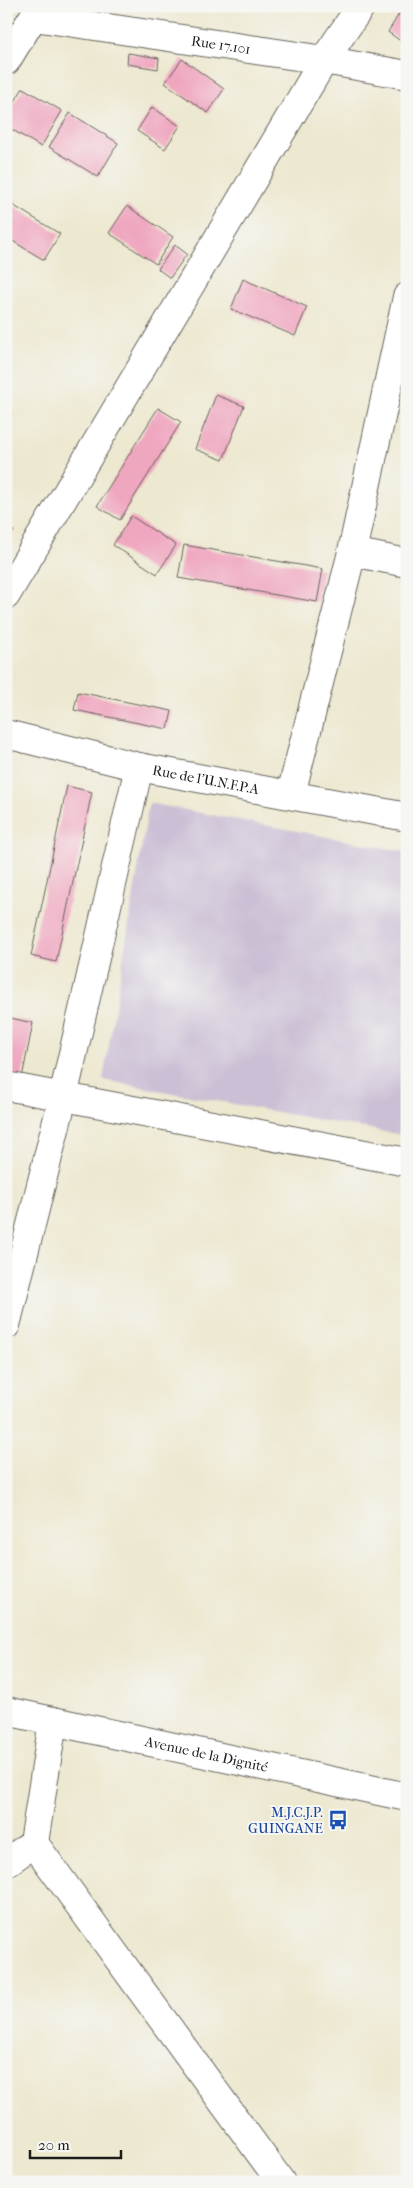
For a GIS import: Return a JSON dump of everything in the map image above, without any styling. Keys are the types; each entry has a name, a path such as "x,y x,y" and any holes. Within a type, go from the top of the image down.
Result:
{"street":[{"path":"6,595 324,60 361,6"},
{"path":"6,62 37,12"},
{"name":"Rue 17.101","path":"37,12 407,75"},
{"path":"291,794 352,552 406,309"},
{"path":"352,552 407,563"},
{"name":"Rue de l'U.N.F.P.A","path":"6,734 139,767 407,817"},
{"path":"6,1325 63,1097 139,767"},
{"path":"6,1086 407,1162"},
{"name":"Avenue de la Dignité","path":"6,1711 407,1797"},
{"path":"53,1721 34,1843 281,2182"},
{"path":"6,1863 34,1843"}],"shaded area":[{"path":"149,803 407,852 407,1136 103,1080"}],"building":[{"path":"404,6 407,6 407,35 402,42 388,32"},
{"path":"128,53 159,58 158,69 127,64"},
{"path":"182,59 224,89 208,113 165,83"},
{"path":"23,88 62,111 41,147 6,126 6,116"},
{"path":"152,107 180,126 165,149 137,131"},
{"path":"70,113 118,143 98,177 49,147"},
{"path":"6,201 60,234 44,260 6,237"},
{"path":"127,206 173,237 156,264 109,233"},
{"path":"175,245 187,254 170,278 158,269"},
{"path":"243,279 307,307 295,336 231,309"},
{"path":"216,395 244,406 223,460 195,449"},
{"path":"158,408 181,422 120,520 97,506"},
{"path":"6,409 12,413 6,422"},
{"path":"131,516 176,545 157,574 113,545"},
{"path":"6,526 14,531 6,542"},
{"path":"184,545 323,569 317,602 178,578"},
{"path":"78,692 172,711 168,729 74,710"},
{"path":"67,786 92,792 56,962 31,956"},
{"path":"6,1017 33,1023 22,1078 6,1075"}],"place":[{"name":"M.J.C.J.P. GUINGANE","path":"338,1820"}]}
